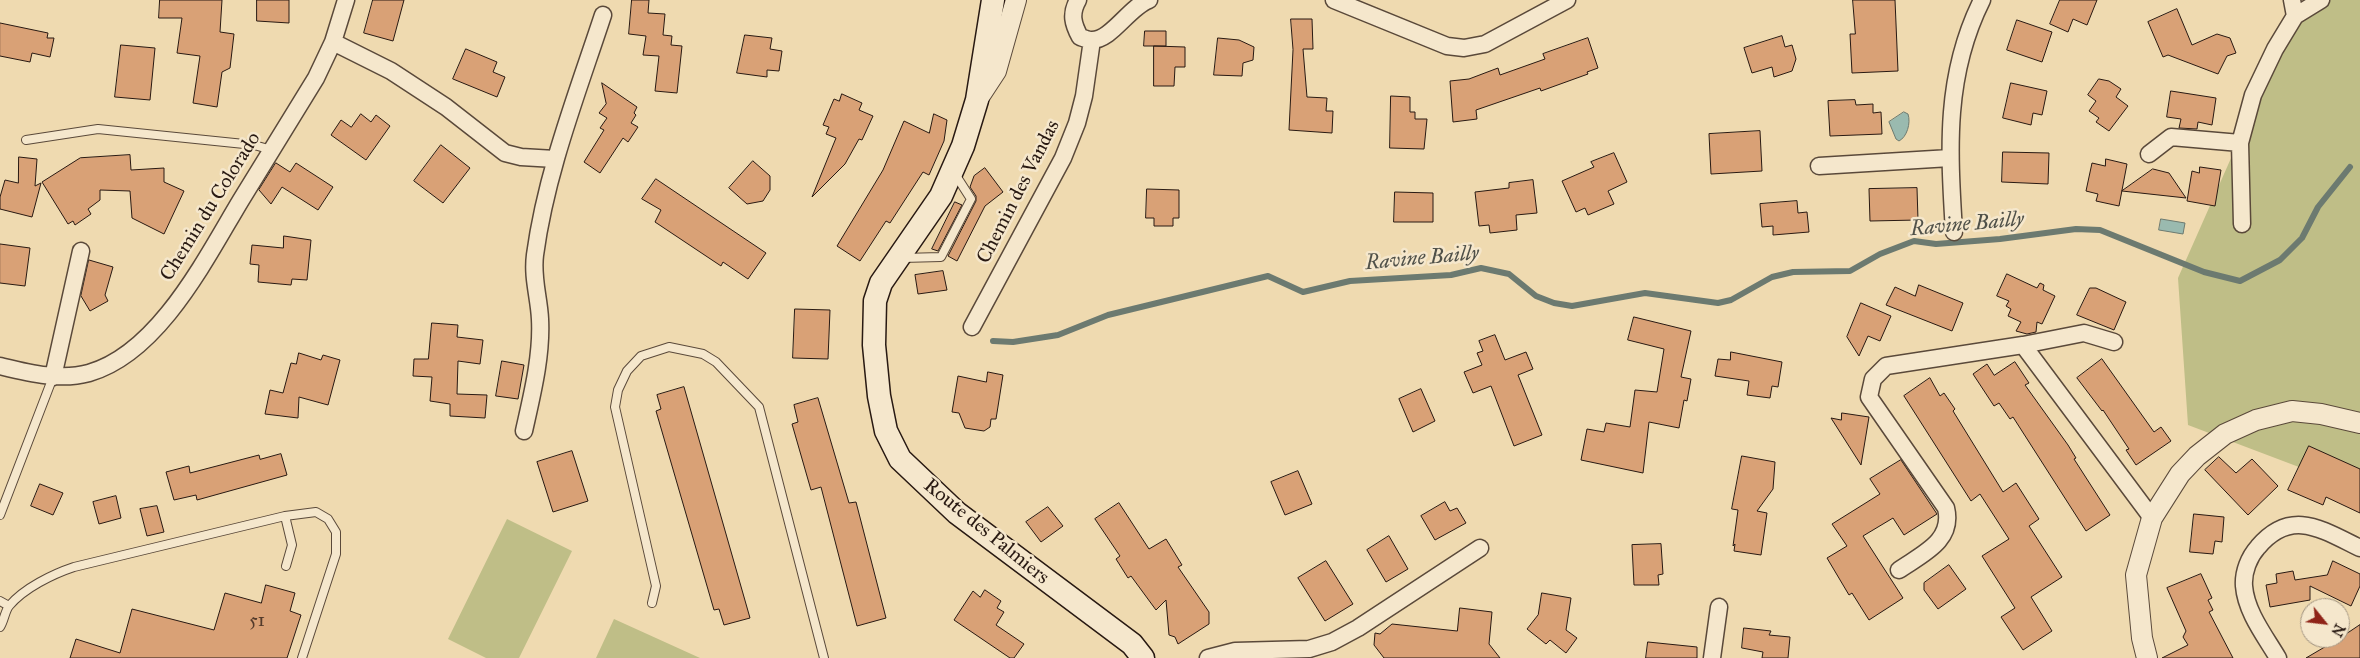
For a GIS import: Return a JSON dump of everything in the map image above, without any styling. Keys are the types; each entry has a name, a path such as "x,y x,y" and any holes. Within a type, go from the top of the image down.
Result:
{"main road":[{"name":"Route des Palmiers","path":"993,0 977,100 952,170 937,204 881,283 875,301 874,345 879,396 886,431 900,459 957,513 1132,644 1143,658"}],"street":[{"name":"Chemin du Colorado","path":"0,366 53,376 89,373 117,360 145,339 188,286 316,78 333,42 346,0"},
{"path":"977,100 996,71 1016,0"},
{"path":"1078,0 1073,8 1073,24 1080,37 1092,40 1105,36 1133,9 1149,0"},
{"path":"1334,0 1447,46 1464,48 1485,44 1567,0"},
{"path":"1954,232 1949,129 1953,94 1962,54 1982,0"},
{"path":"2242,224 2240,143 2253,95 2294,8 2321,0"},
{"path":"524,431 534,382 540,319 533,274 534,258 556,160 604,15"},
{"name":"Chemin des Vandas","path":"972,327 1067,149 1077,123 1084,96 1092,40"},
{"path":"333,42 391,72 446,107 505,153 556,160"},
{"path":"2149,154 2171,137 2240,143"},
{"path":"1819,166 1950,158"},
{"path":"53,376 81,251"},
{"path":"1898,570 1939,542 1944,535 1948,517 1946,508 1869,397 1873,379 1886,366 2023,346 2084,333 2114,342"},
{"path":"2023,346 2152,518"},
{"path":"2147,658 2142,638 2136,575 2152,518 2180,474 2197,456 2225,434 2256,420 2292,411 2321,414 2360,423"},
{"path":"2278,658 2250,611 2244,585 2249,557 2269,534 2294,523 2322,530 2360,548"},
{"path":"1208,658 1216,654 1235,651 1309,649 1332,642 1358,628 1480,548"},
{"path":"1712,658 1719,607"}],"lane":[{"path":"26,140 98,129 254,145 272,150"},
{"path":"898,258 941,257 971,199 952,170"},
{"path":"652,604 656,586 615,407 618,390 627,371 642,356 669,348 703,354 716,362 759,407 824,658"},
{"path":"0,515 53,376"},
{"path":"0,627 9,606 36,584 55,573 285,516 316,512 328,520 336,532 336,554 302,658"},
{"path":"285,516 292,545 286,566"},
{"path":"0,601 9,606"}],"shaded area":[{"path":"2324,0 2360,0 2360,483 2357,489 2188,425 2178,278 2289,27"},
{"path":"507,519 572,551 519,658 486,658 448,639"},
{"path":"614,619 700,658 596,658"}],"water":[{"path":"1904,112 1908,114 1909,125 1906,133 1899,141 1896,139 1889,122"},
{"path":"2161,219 2185,223 2183,234 2159,230"}],"building":[{"path":"160,0 222,0 220,32 234,34 230,68 222,72 217,107 193,103 200,56 177,53 182,18 159,18"},
{"path":"257,0 289,0 289,23 257,21"},
{"path":"373,0 404,0 393,41 364,33"},
{"path":"632,0 649,0 648,13 665,14 663,35 672,36 671,45 682,46 677,93 655,91 659,56 643,55 646,36 629,34"},
{"path":"1853,0 1895,0 1898,71 1852,73 1850,34 1855,34"},
{"path":"2060,0 2097,0 2087,25 2073,19 2068,32 2050,24"},
{"path":"2177,9 2192,45 2217,34 2230,38 2236,53 2227,56 2218,74 2168,55 2163,57 2148,22"},
{"path":"1291,19 1312,19 1313,49 1303,49 1307,97 1327,98 1326,111 1333,111 1332,133 1289,130 1293,50"},
{"path":"2017,20 2052,32 2042,62 2007,50"},
{"path":"0,23 48,33 47,38 54,38 50,57 32,53 30,62 0,56"},
{"path":"1145,31 1166,31 1166,46 1144,46"},
{"path":"745,35 772,38 770,49 782,51 779,71 767,70 767,77 737,73"},
{"path":"1782,36 1785,47 1792,45 1796,59 1792,71 1774,77 1772,67 1752,73 1744,48"},
{"path":"1218,38 1239,40 1254,47 1253,60 1243,63 1242,76 1214,75"},
{"path":"1588,38 1598,68 1587,72 1588,74 1541,91 1540,88 1476,110 1477,119 1453,122 1450,81 1469,79 1498,68 1500,75 1545,59 1543,54"},
{"path":"121,45 155,48 150,100 115,97"},
{"path":"1154,46 1185,47 1185,67 1175,67 1174,86 1154,86"},
{"path":"466,49 497,62 493,72 505,77 497,97 453,79"},
{"path":"2099,79 2109,81 2121,89 2116,97 2128,106 2109,131 2096,122 2099,118 2089,111 2096,101 2088,95"},
{"path":"602,83 637,107 634,113 636,115 631,123 638,127 628,142 623,138 600,173 584,162 604,130 600,128 607,118 599,113 606,104"},
{"path":"2011,83 2047,91 2042,115 2033,113 2031,125 2003,118"},
{"path":"2171,91 2216,98 2212,125 2198,122 2197,129 2179,128 2181,119 2167,117"},
{"path":"842,94 862,103 859,110 873,116 862,140 859,139 845,164 812,197 836,138 826,134 829,127 823,125 834,99 839,101"},
{"path":"1391,96 1410,97 1410,112 1415,112 1415,119 1427,119 1424,149 1390,148"},
{"path":"1855,100 1856,105 1873,104 1873,113 1881,112 1882,134 1830,136 1828,101"},
{"path":"361,114 371,122 376,115 390,126 366,160 331,135 341,120 351,127"},
{"path":"934,114 947,120 944,141 929,175 923,172 890,223 886,221 860,261 837,246 883,170 904,121 929,133"},
{"path":"1760,131 1762,171 1711,174 1709,134"},
{"path":"441,145 470,168 443,203 414,181"},
{"path":"2003,152 2049,153 2048,184 2002,182"},
{"path":"1614,153 1627,182 1608,191 1614,204 1588,215 1585,208 1576,212 1562,181 1594,167 1591,162"},
{"path":"130,155 131,170 164,168 164,182 184,191 164,234 132,218 130,191 100,190 100,200 88,209 91,214 75,225 73,221 68,224 42,182 80,158"},
{"path":"19,157 37,159 35,186 41,183 32,217 0,209 0,197 5,180 18,183"},
{"path":"2106,159 2127,164 2119,206 2096,201 2098,194 2086,191 2092,163 2105,166"},
{"path":"753,161 770,176 770,190 763,201 747,204 729,188"},
{"path":"276,163 290,172 296,163 333,187 318,210 282,187 271,204 259,190"},
{"path":"2200,167 2221,170 2215,206 2187,201 2192,171 2199,173"},
{"path":"985,168 1003,192 985,206 957,261 948,256 976,201 976,196 970,187 974,176"},
{"path":"2153,169 2169,173 2186,198 2122,191"},
{"path":"656,179 766,253 748,279 723,262 721,266 655,222 661,210 642,199"},
{"path":"1533,180 1537,213 1516,215 1517,230 1490,233 1489,225 1479,226 1475,192 1509,188 1509,183"},
{"path":"1917,188 1918,220 1870,221 1869,189"},
{"path":"1147,189 1179,190 1179,218 1173,218 1173,226 1154,226 1154,218 1146,218"},
{"path":"1395,192 1433,193 1433,222 1394,222"},
{"path":"1797,201 1798,213 1807,212 1809,232 1773,235 1773,226 1762,227 1760,204"},
{"path":"955,202 962,205 938,251 932,249"},
{"path":"284,236 311,240 307,280 292,279 291,285 258,282 259,265 250,264 252,245 283,248"},
{"path":"0,244 30,248 25,286 0,283"},
{"path":"89,260 113,267 105,295 108,301 90,311 81,296"},
{"path":"943,271 947,290 918,294 915,275"},
{"path":"2007,274 2037,288 2040,283 2044,285 2043,290 2055,296 2042,324 2037,322 2036,332 2027,334 2016,331 2021,322 2008,316 2011,309 2006,306 2009,301 1997,296"},
{"path":"1919,285 1963,303 1952,331 1886,305 1895,287 1915,296"},
{"path":"2090,288 2096,288 2126,302 2114,330 2077,315"},
{"path":"1861,303 1891,316 1880,341 1868,336 1859,356 1847,337"},
{"path":"795,309 830,310 828,359 793,358"},
{"path":"1634,317 1691,331 1681,377 1691,379 1687,401 1684,400 1679,428 1649,422 1643,473 1581,460 1587,429 1604,432 1606,423 1630,427 1635,390 1657,392 1664,349 1628,340"},
{"path":"432,323 458,325 457,337 483,340 480,364 458,361 457,394 487,395 485,418 450,416 450,404 430,401 432,377 413,376 414,359 428,359"},
{"path":"1495,335 1505,360 1526,352 1533,369 1518,375 1542,435 1514,446 1491,386 1473,393 1464,372 1482,365 1477,353 1483,351 1479,341"},
{"path":"1731,352 1782,362 1778,387 1772,386 1770,398 1747,395 1749,381 1715,376 1718,359 1730,360"},
{"path":"299,353 321,360 323,355 340,360 328,405 299,397 298,418 265,414 270,390 283,393 291,363 296,364"},
{"path":"2102,359 2154,432 2161,427 2171,441 2136,465 2126,450 2129,449 2103,410 2077,378"},
{"path":"502,361 524,365 518,399 496,396"},
{"path":"2015,362 2029,383 2025,385 2068,445 2076,458 2074,459 2110,515 2086,531 2013,417 2010,419 1999,403 1994,406 1973,374 1987,364 1994,375"},
{"path":"988,372 1003,375 996,419 991,419 990,427 984,431 965,428 959,413 952,412 958,376 986,382"},
{"path":"1930,378 1940,396 1944,393 1955,409 1953,411 2003,492 2016,483 2039,519 2029,526 2062,577 2031,597 2052,631 2023,650 2001,617 2015,608 1982,556 2009,539 1980,494 1971,501 1904,396"},
{"path":"684,387 750,618 724,625 719,609 714,610 656,411 661,409 657,395"},
{"path":"1421,389 1435,421 1413,432 1399,399"},
{"path":"818,398 849,503 856,502 886,618 857,626 821,487 811,490 792,424 798,422 794,405"},
{"path":"1842,413 1869,417 1861,465 1831,418 1841,420"},
{"path":"2309,446 2360,469 2360,513 2326,497 2323,505 2288,490"},
{"path":"572,451 588,501 553,512 537,462"},
{"path":"281,454 287,475 197,500 196,495 174,500 166,472 189,466 190,473 259,455 260,459"},
{"path":"1742,456 1775,462 1773,489 1757,511 1767,513 1761,555 1734,551 1735,544 1733,546 1738,510 1732,509"},
{"path":"2219,457 2236,473 2252,459 2278,486 2248,515 2205,470"},
{"path":"1901,460 1937,514 1904,535 1893,518 1863,536 1903,598 1869,620 1852,593 1849,595 1827,558 1847,546 1832,524 1880,494 1870,479"},
{"path":"1298,471 1312,504 1285,515 1271,482"},
{"path":"40,484 63,493 53,515 31,506"},
{"path":"116,496 121,518 99,524 93,502"},
{"path":"1445,502 1450,511 1457,508 1466,523 1435,540 1421,516"},
{"path":"1119,503 1149,549 1166,539 1182,565 1178,567 1209,612 1209,624 1178,644 1175,637 1169,635 1166,600 1156,610 1131,576 1128,578 1116,559 1120,556 1095,519"},
{"path":"157,506 164,532 147,536 140,509"},
{"path":"1048,507 1063,526 1041,542 1026,522"},
{"path":"2194,514 2224,517 2222,542 2215,541 2213,554 2190,552"},
{"path":"1389,536 1408,569 1386,582 1367,550"},
{"path":"1661,544 1663,574 1658,575 1659,585 1634,585 1632,545"},
{"path":"1326,561 1353,604 1325,621 1298,578"},
{"path":"2333,561 2360,574 2360,586 2351,606 2350,598 2335,598 2310,586 2310,598 2300,598 2300,602 2270,607 2266,585 2277,583 2276,574 2293,571 2295,580 2327,575"},
{"path":"1949,565 1966,589 1938,609 1924,590 1924,583"},
{"path":"2201,574 2212,598 2208,600 2213,610 2209,612 2233,658 2162,658 2188,645 2183,637 2186,631 2167,588"},
{"path":"266,585 295,593 290,611 301,615 287,658 70,658 76,639 120,653 132,609 214,630 225,593 261,603"},
{"path":"985,590 1001,601 997,608 1004,612 996,625 1024,644 1014,658 1010,658 954,620 973,591 980,597"},
{"path":"1542,593 1571,598 1566,630 1577,638 1566,653 1550,640 1546,644 1527,629 1538,615"},
{"path":"1460,608 1492,612 1489,644 1500,658 1384,658 1374,645 1375,633 1380,634 1392,624 1457,631"},
{"path":"2360,625 2360,658 2306,658 2323,648 2350,648 2350,632"},
{"path":"1744,628 1771,631 1769,635 1790,637 1788,658 1762,658 1763,652 1742,648"},
{"path":"1648,642 1697,647 1697,658 1646,658"}],"waterway":[{"name":"Ravine Bailly","path":"993,341 1013,342 1058,335 1108,315 1268,276 1303,292 1350,281 1451,275 1481,268 1509,274 1536,296 1554,303 1572,306 1645,293 1718,303 1731,300 1772,277 1793,272 1850,271 1880,254 1914,241 1936,244 2000,239 2076,229 2100,230 2204,272 2240,281 2280,260 2302,238 2318,207 2350,167"}]}
